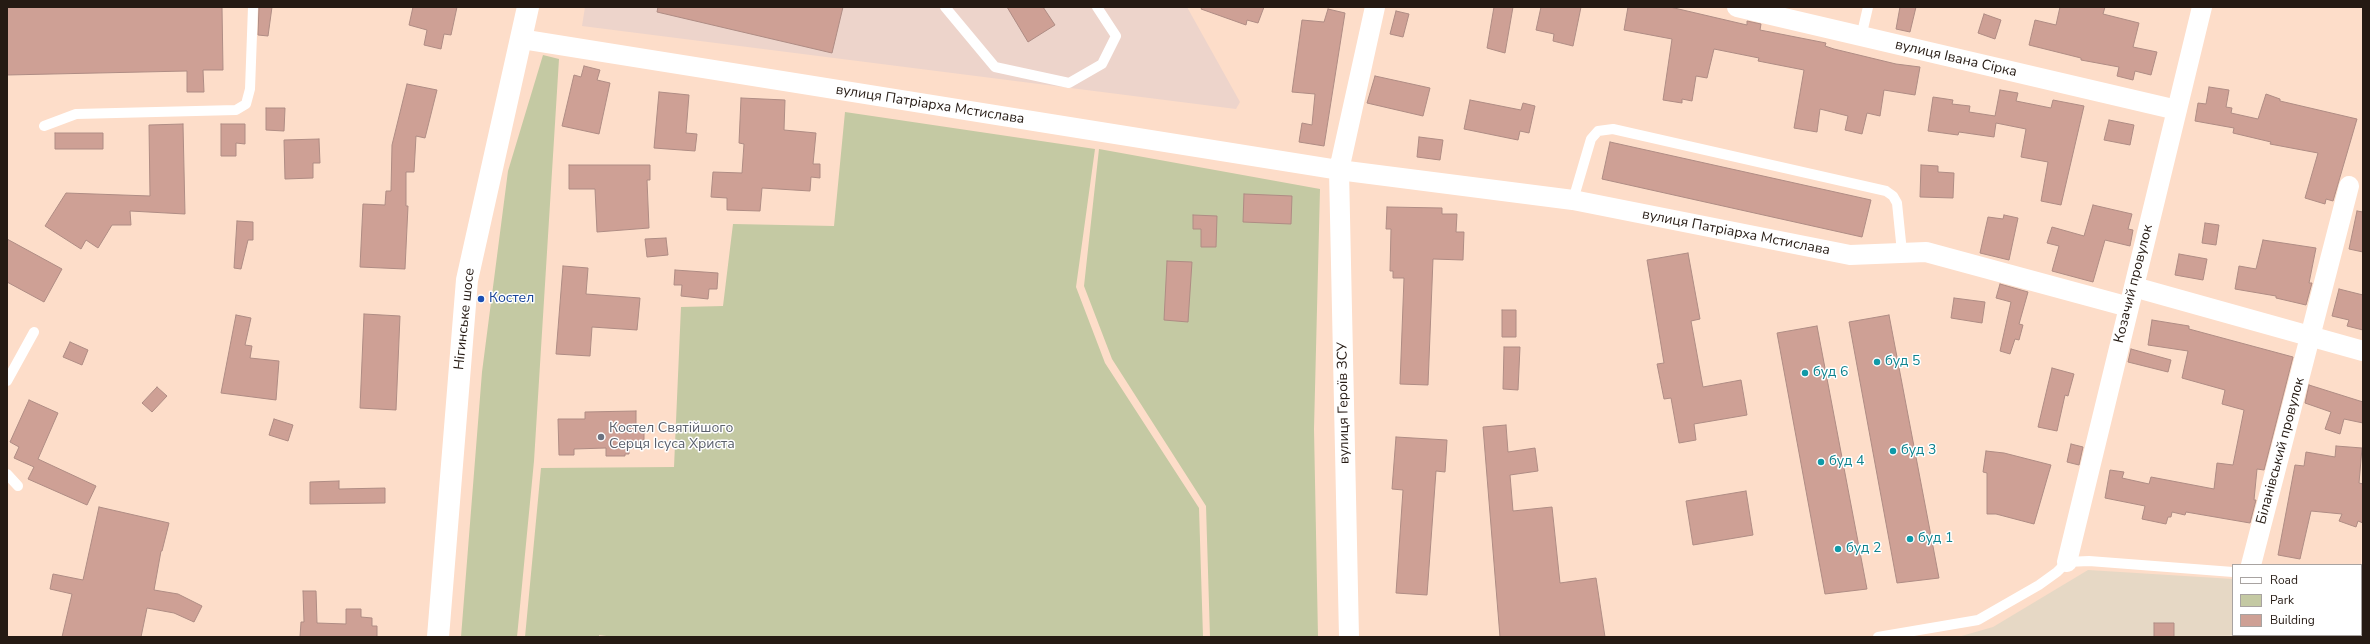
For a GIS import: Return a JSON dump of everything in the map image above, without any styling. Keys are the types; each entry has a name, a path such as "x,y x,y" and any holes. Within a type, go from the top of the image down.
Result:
{"main road":[{"name":"Нігинське шосе","path":"438,637 467,280 528,7"}],"street":[{"path":"1339,170 1375,7"},
{"name":"вулиця Івана Сірка","path":"1736,7 2177,110"},
{"name":"Козачий провулок","path":"2067,562 2202,7"},
{"name":"вулиця Патріарха Мстислава","path":"520,39 1339,170 1574,200 1850,256 1902,252 1926,252 2129,307"},
{"name":"вулиця Героїв ЗСУ","path":"1339,170 1348,637"},
{"name":"Біланівський провулок","path":"2251,564 2349,186"},
{"path":"2134,287 2363,351"}],"lane":[{"path":"44,126 76,114 236,110 246,104 250,89 253,7"},
{"path":"945,7 995,67 1069,83 1102,64 1116,36 1097,7"},
{"path":"1861,37 1868,7"},
{"path":"1574,200 1591,139 1598,132 1613,129 1886,191 1893,196 1897,203 1902,252"},
{"path":"7,380 34,332"},
{"path":"7,474 18,486"},
{"path":"1878,637 1978,620 2038,585 2057,572 2067,562 2089,561 2232,572"}],"shaded area":[{"path":"585,7 1187,7 1240,102 1236,109 582,26"},
{"path":"2088,570 2232,579 2232,636 2252,637 1958,637 1993,627"}],"green space":[{"path":"543,55 559,59 534,461 517,637 461,637 482,372 508,171"},
{"path":"845,112 1095,149 1076,287 1105,363 1199,508 1203,637 614,637 599,635 599,637 525,637 541,468 674,467 681,307 723,306 733,224 834,226"},
{"path":"1099,149 1320,189 1314,429 1318,637 1210,637 1206,506 1112,359 1084,286"}],"building":[{"path":"7,7 222,7 223,70 203,70 204,92 187,92 187,71 7,75"},
{"path":"259,7 272,7 268,36 258,35"},
{"path":"413,7 457,7 451,35 444,34 441,49 424,45 427,30 409,25"},
{"path":"658,7 843,7 832,53 657,12"},
{"path":"1007,7 1043,7 1055,25 1028,42"},
{"path":"1202,7 1264,7 1258,23 1247,20 1246,25 1201,9"},
{"path":"1494,7 1513,7 1505,53 1487,48"},
{"path":"1541,7 1581,7 1573,46 1553,41 1554,34 1536,30"},
{"path":"1628,7 1670,7 1747,25 1747,21 1761,24 1760,30 1826,43 1825,46 1834,49 1896,64 1920,67 1915,95 1884,90 1880,116 1867,113 1862,134 1845,130 1848,116 1820,109 1817,132 1794,128 1804,70 1758,61 1759,58 1714,49 1707,78 1696,76 1692,101 1682,99 1682,103 1663,100 1672,39 1624,30"},
{"path":"1900,7 1916,7 1910,32 1896,29"},
{"path":"2060,7 2105,7 2103,14 2139,23 2133,47 2157,52 2151,75 2135,71 2133,80 2117,76 2119,67 2081,60 2081,58 2029,45 2035,20 2056,25"},
{"path":"1328,9 1345,13 1324,146 1299,142 1302,123 1312,125 1315,94 1292,92 1302,20 1324,22"},
{"path":"1396,11 1409,14 1403,37 1390,34"},
{"path":"1984,14 2001,20 1995,39 1978,33"},
{"path":"584,66 600,70 597,80 610,83 599,134 562,126 574,75 581,77"},
{"path":"1375,76 1430,88 1423,116 1367,103"},
{"path":"407,84 437,90 425,138 416,136 414,172 406,172 406,206 408,206 405,269 360,267 363,204 385,205 386,191 391,191 392,145"},
{"path":"2209,87 2229,90 2226,107 2232,108 2231,113 2258,119 2266,94 2280,99 2280,101 2357,119 2333,201 2326,199 2325,204 2305,198 2318,153 2270,144 2271,142 2233,133 2234,128 2195,121 2198,103 2206,104"},
{"path":"2000,90 2018,93 2016,101 2051,108 2053,100 2084,106 2061,205 2041,201 2048,162 2021,157 2026,129 1996,123 1994,137 1959,132 1958,135 1928,131 1933,97 1953,100 1952,104 1970,106 1969,112 1995,116"},
{"path":"659,92 689,95 686,133 697,134 695,151 654,148"},
{"path":"741,98 785,100 784,130 816,133 813,164 820,164 820,178 811,177 810,191 762,188 760,211 727,210 727,198 711,197 713,172 742,173 744,144 739,143"},
{"path":"1470,100 1521,110 1523,103 1535,106 1529,133 1520,131 1518,140 1464,129"},
{"path":"266,108 285,108 284,131 266,130"},
{"path":"2109,120 2134,125 2130,145 2104,140"},
{"path":"183,124 185,214 130,211 131,225 112,225 98,248 86,240 81,249 45,226 66,193 150,196 149,125"},
{"path":"221,124 245,124 245,144 236,143 236,156 221,156"},
{"path":"55,133 103,133 103,149 55,149"},
{"path":"1419,137 1443,140 1440,160 1417,157"},
{"path":"319,139 320,163 313,163 313,178 285,179 284,140"},
{"path":"1610,142 1871,200 1862,237 1602,179"},
{"path":"569,165 650,165 650,180 647,180 649,228 597,232 595,189 569,189"},
{"path":"1921,165 1938,166 1938,172 1954,173 1953,198 1920,197"},
{"path":"1244,194 1292,196 1291,224 1243,222"},
{"path":"2093,205 2132,214 2128,229 2133,230 2130,246 2105,240 2093,282 2052,271 2059,246 2047,243 2052,227 2084,236"},
{"path":"1387,207 1442,208 1442,214 1457,214 1456,232 1464,232 1463,260 1433,259 1428,385 1400,384 1404,278 1393,278 1393,271 1390,271 1391,229 1386,229"},
{"path":"2357,211 2363,212 2363,252 2349,249"},
{"path":"1193,215 1217,216 1216,247 1201,247 1201,229 1193,229"},
{"path":"2004,215 2018,218 2009,260 1980,253 1988,217 2003,219"},
{"path":"237,221 253,222 253,240 248,240 241,269 234,268"},
{"path":"2205,223 2219,225 2216,245 2202,243"},
{"path":"666,238 668,255 647,257 645,239"},
{"path":"7,239 62,269 44,302 7,282"},
{"path":"2263,240 2316,248 2309,283 2312,283 2306,305 2276,298 2276,296 2235,289 2239,266 2256,269"},
{"path":"1688,253 1700,319 1691,321 1703,387 1741,380 1747,415 1694,424 1696,440 1679,443 1671,398 1664,399 1657,364 1664,363 1647,260"},
{"path":"2179,254 2207,259 2203,280 2175,275"},
{"path":"1167,261 1192,262 1188,322 1164,320"},
{"path":"563,266 588,268 586,294 640,298 637,330 592,327 590,356 556,354"},
{"path":"675,270 718,273 717,289 709,289 708,299 681,296 682,285 674,285"},
{"path":"2000,284 2028,292 2019,324 2023,325 2019,340 2015,339 2010,354 2000,351 2011,302 1996,298"},
{"path":"2339,289 2363,295 2363,330 2347,326 2349,320 2332,316"},
{"path":"1954,298 1985,302 1982,323 1951,318"},
{"path":"1502,310 1516,310 1516,337 1502,337"},
{"path":"364,314 400,316 396,410 360,408"},
{"path":"236,315 251,318 245,345 252,346 250,358 279,361 276,400 221,393"},
{"path":"1889,315 1939,578 1897,583 1849,322"},
{"path":"2152,320 2189,326 2189,329 2293,357 2264,470 2257,469 2254,500 2256,500 2250,523 2186,512 2185,515 2172,512 2171,517 2168,517 2166,524 2142,519 2145,506 2105,498 2110,470 2124,472 2122,478 2149,484 2151,477 2214,489 2217,463 2233,465 2244,410 2222,404 2225,390 2182,378 2188,351 2148,345"},
{"path":"1817,326 1867,589 1825,594 1777,333"},
{"path":"70,342 88,350 82,365 63,357"},
{"path":"1504,347 1520,347 1518,390 1503,389"},
{"path":"2131,349 2171,360 2168,372 2128,362"},
{"path":"2052,368 2074,374 2068,396 2065,395 2057,431 2038,427"},
{"path":"2309,385 2363,402 2363,423 2344,419 2340,434 2325,429 2331,412 2305,403"},
{"path":"157,387 167,396 152,412 142,403"},
{"path":"29,400 58,413 38,459 96,486 87,505 28,479 34,467 14,458 19,447 10,442"},
{"name":"Костел Святійшого Серця Ісуса Христа","path":"636,411 636,425 644,425 644,448 629,448 629,454 625,454 625,456 606,456 606,448 574,449 574,455 559,455 558,419 585,419 585,412"},
{"path":"274,419 293,425 288,441 269,435"},
{"path":"1506,425 1508,452 1535,448 1538,471 1510,475 1513,511 1552,507 1560,583 1596,578 1605,637 1500,637 1483,427"},
{"path":"1396,437 1447,440 1445,472 1436,471 1427,595 1396,593 1403,490 1392,489"},
{"path":"2071,444 2083,447 2079,465 2067,462"},
{"path":"2336,446 2362,448 2359,483 2363,484 2363,523 2358,521 2356,527 2339,521 2342,514 2311,511 2300,559 2278,555 2295,465 2304,466 2306,452 2335,457"},
{"path":"1986,451 2004,453 2051,465 2034,524 1996,514 1987,514 1987,473 1983,472"},
{"path":"339,481 339,489 385,488 385,503 310,504 310,482"},
{"path":"1746,491 1753,535 1693,545 1686,501"},
{"path":"99,507 169,523 161,551 154,590 178,594 202,606 194,622 174,613 147,608 141,637 62,637 72,594 50,589 53,574 83,580"},
{"path":"303,591 316,591 317,623 346,624 346,609 361,609 361,617 372,618 372,626 377,626 377,637 300,637 301,622 304,622"},
{"path":"2154,623 2174,623 2174,637 2154,637"}],"place":[{"name":"Костел","path":"481,299"},
{"name":"буд 5","path":"1877,362"},
{"name":"буд 6","path":"1805,373"},
{"name":"Костел Святійшого Серця Ісуса Христа","path":"601,437"},
{"name":"буд 3","path":"1893,451"},
{"name":"буд 4","path":"1821,462"},
{"name":"буд 1","path":"1910,539"},
{"name":"буд 2","path":"1838,549"}]}
